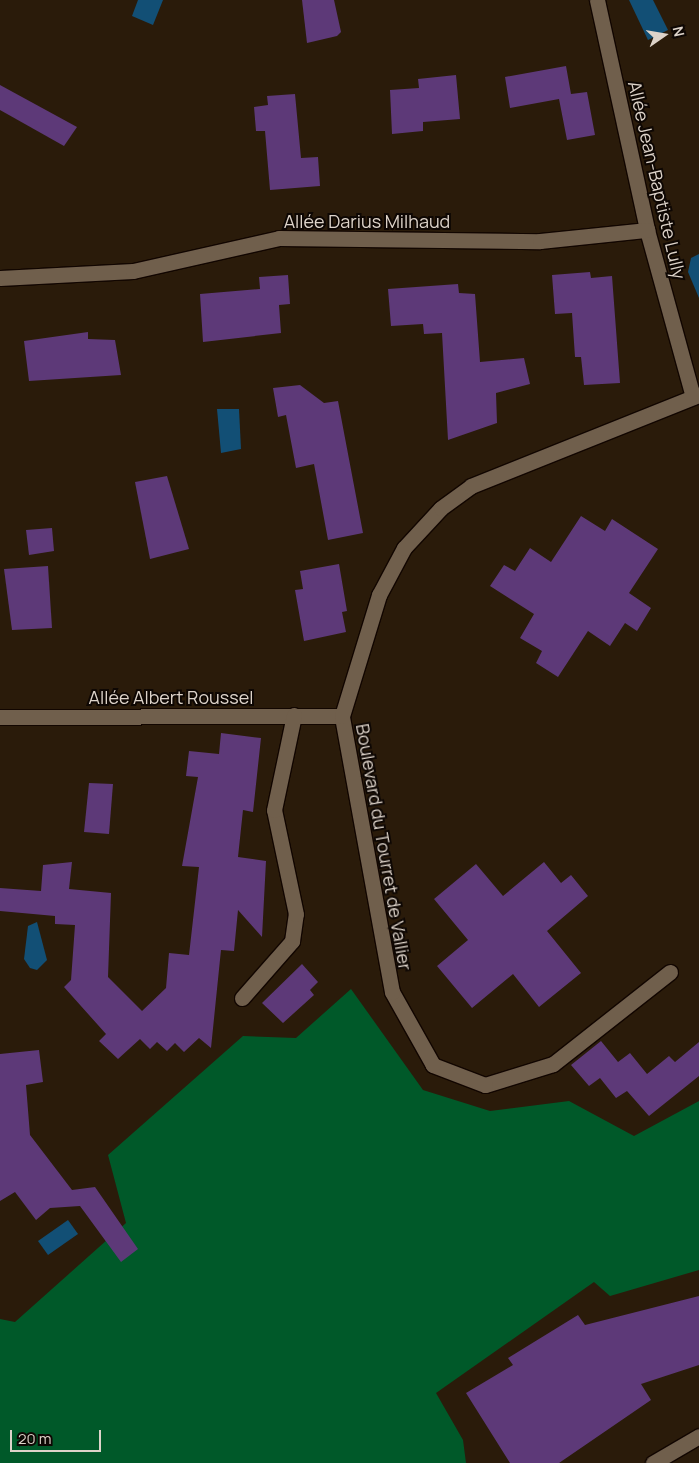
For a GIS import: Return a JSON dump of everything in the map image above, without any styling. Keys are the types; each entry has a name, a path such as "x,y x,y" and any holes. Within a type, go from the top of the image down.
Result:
{"street":[{"name":"Allée Jean-Baptiste Lully","path":"597,0 647,230 696,396"},
{"name":"Allée Darius Milhaud","path":"0,278 133,271 279,238 540,241 647,230"},
{"name":"Boulevard du Tourret de Vallier","path":"670,972 553,1064 485,1085 433,1065 392,992 342,716 379,595 404,548 441,508 471,486 696,396"},
{"path":"242,998 292,941 296,914 274,810 294,715"},
{"name":"Allée Albert Roussel","path":"0,717 342,716"},
{"path":"653,1463 699,1436"}],"green space":[{"path":"351,989 423,1090 490,1111 569,1101 634,1136 699,1101 699,1270 610,1296 594,1282 436,1393 463,1440 466,1463 0,1463 0,1319 15,1322 126,1223 108,1155 243,1036 296,1038"}],"water":[{"path":"138,0 163,0 153,25 132,16"},
{"path":"629,0 653,0 668,30 648,40"},
{"path":"699,254 699,298 688,272 691,258"},
{"path":"217,409 239,409 241,449 221,453"},
{"path":"37,922 47,960 37,970 30,968 24,959 28,926"},
{"path":"68,1220 78,1234 48,1255 38,1241"}],"building":[{"path":"302,0 334,0 341,32 337,36 307,43"},
{"path":"566,66 571,94 587,92 595,135 567,140 559,99 510,108 505,77"},
{"path":"456,75 460,119 423,122 423,131 392,134 390,90 419,88 418,79"},
{"path":"0,85 77,127 64,146 0,110"},
{"path":"295,94 301,158 318,157 320,186 270,190 265,131 256,131 254,107 268,105 267,96"},
{"path":"590,272 591,278 612,276 620,383 584,385 581,357 575,357 572,313 555,314 552,275"},
{"path":"288,275 290,304 279,305 281,333 203,342 200,294 260,289 259,277"},
{"path":"458,284 459,293 475,294 480,362 524,358 530,384 496,393 497,423 448,440 442,333 424,334 423,324 391,326 388,289"},
{"path":"88,332 88,339 115,340 121,375 29,381 24,341"},
{"path":"300,385 324,403 338,401 363,533 328,540 314,464 296,468 286,415 278,417 273,388"},
{"path":"167,476 189,549 150,559 135,482"},
{"path":"581,516 605,531 612,519 658,549 629,593 651,608 637,631 625,623 610,646 588,631 558,677 536,663 542,651 520,638 534,614 490,586 504,565 515,571 530,548 551,562"},
{"path":"52,528 54,551 29,555 26,530"},
{"path":"339,564 347,611 342,612 346,632 304,641 295,590 303,589 300,571"},
{"path":"48,566 52,628 12,630 4,569"},
{"path":"221,733 261,738 253,812 243,810 238,857 266,861 262,937 238,910 234,951 221,950 211,1048 199,1038 184,1052 175,1043 167,1051 157,1042 150,1049 140,1039 118,1059 99,1041 106,1034 64,987 71,980 75,925 55,924 55,916 0,911 0,888 41,891 43,865 72,862 69,889 111,893 108,977 142,1011 166,988 169,953 189,955 199,867 182,866 198,777 186,776 189,751 219,754"},
{"path":"89,783 113,784 109,834 84,832"},
{"path":"544,862 561,883 571,875 588,896 547,931 581,973 539,1007 513,974 472,1008 437,966 468,940 434,899 476,864 503,896"},
{"path":"302,964 318,982 310,990 314,995 283,1023 262,1003"},
{"path":"601,1041 618,1062 630,1053 647,1074 669,1056 675,1062 699,1042 699,1076 649,1116 627,1091 616,1098 600,1078 589,1086 571,1065"},
{"path":"39,1050 43,1082 26,1085 30,1135 72,1190 95,1187 138,1249 121,1262 80,1206 50,1208 36,1220 15,1192 0,1201 0,1054"},
{"path":"699,1296 699,1365 641,1384 651,1400 559,1463 510,1463 466,1393 513,1365 508,1358 578,1315 585,1325"}]}
